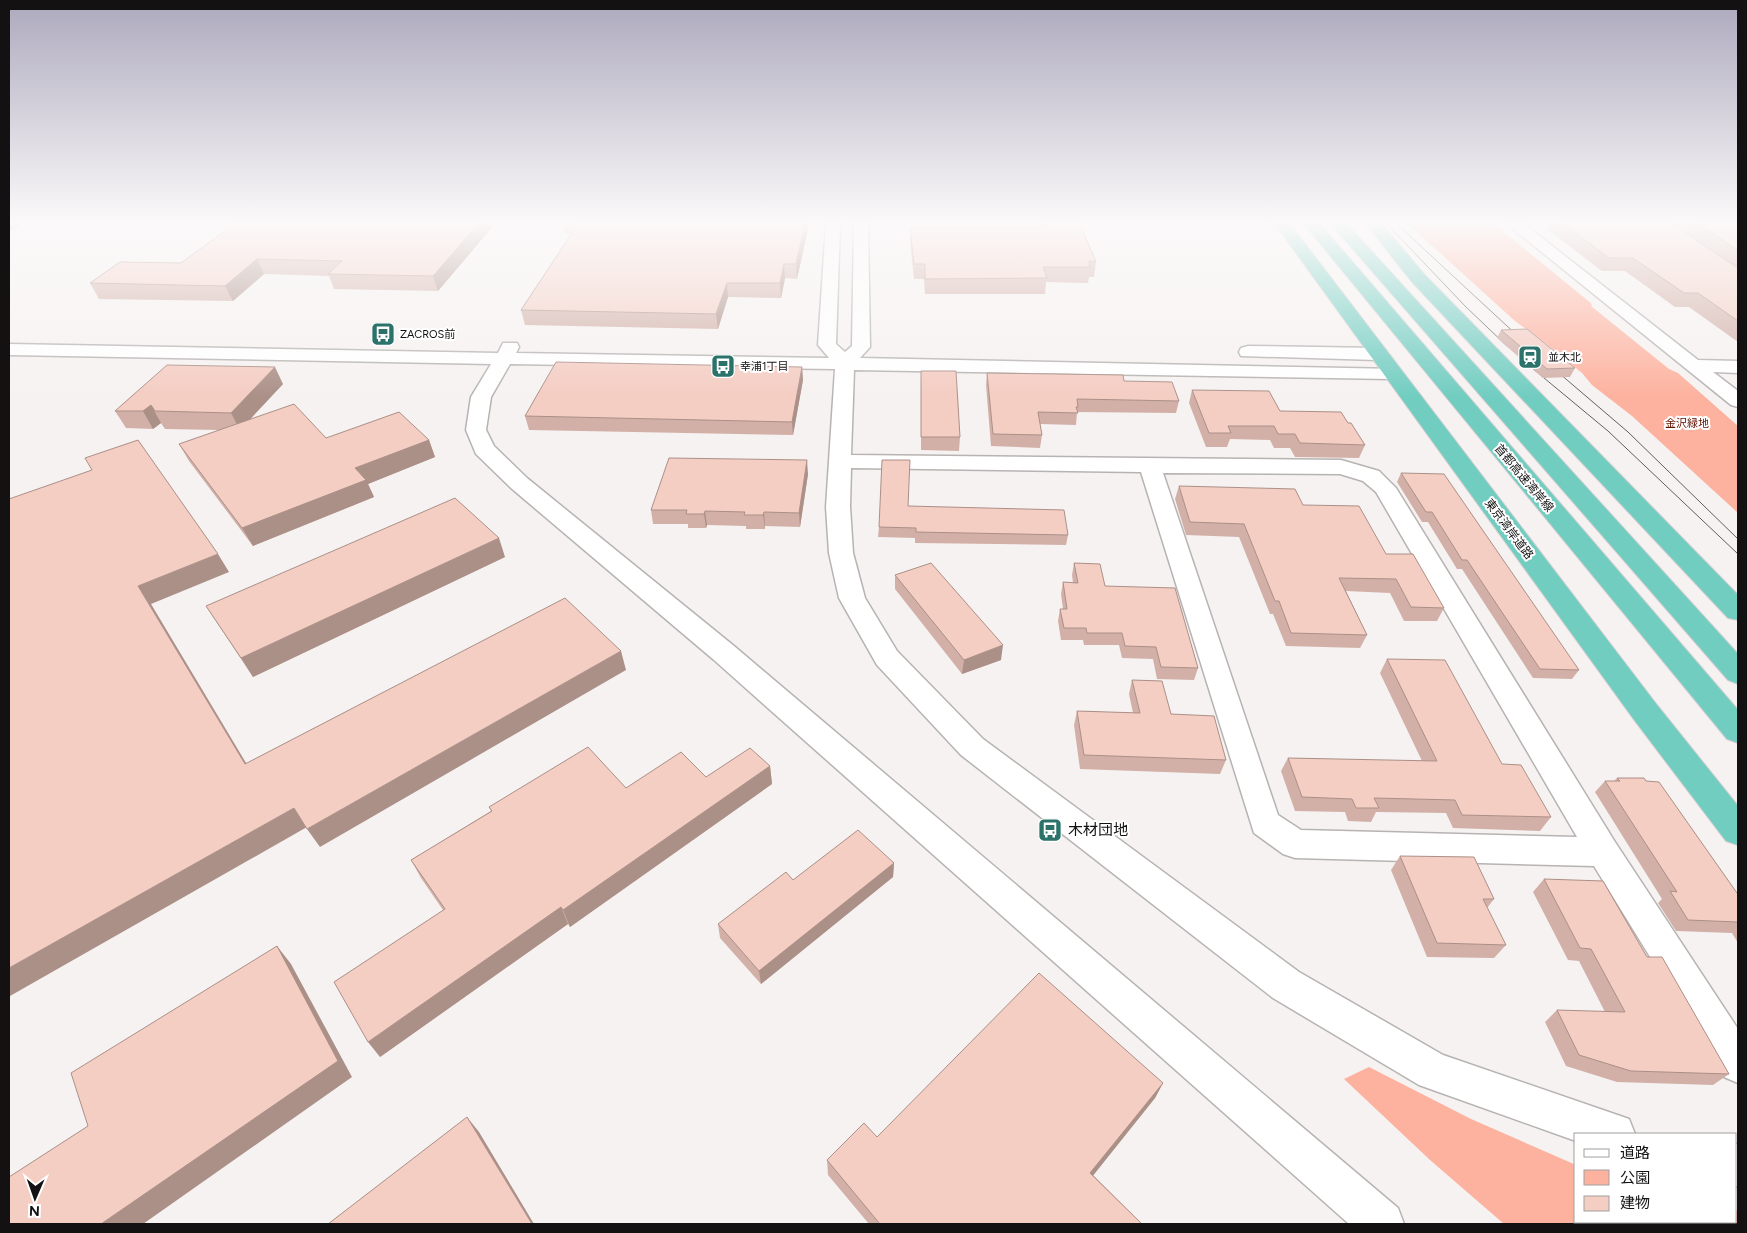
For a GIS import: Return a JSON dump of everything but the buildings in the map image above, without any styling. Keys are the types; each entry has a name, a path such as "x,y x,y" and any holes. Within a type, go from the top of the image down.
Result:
{"highway":[{"name":"東京湾岸道路","path":"1324,282 1646,712 1738,831"},
{"name":"首都高速湾岸線","path":"1360,282 1738,730"},
{"path":"1389,282 1738,673"},
{"path":"1421,282 1738,611"}],"street":[{"path":"838,282 845,352"},
{"path":"854,282 845,352 838,507 840,554 852,598 887,658 972,747 1131,870 1286,985 1433,1071 1611,1133"},
{"path":"1587,282 1738,401"},
{"path":"9,342 17,333 508,350 592,342"},
{"path":"807,345 845,352 1021,349"},
{"path":"9,350 845,352 1384,363"},
{"path":"508,350 481,397 476,430 484,449 519,483 724,653 1382,1224"},
{"path":"1229,352 1384,363"},
{"path":"1694,366 1738,367"},
{"path":"841,462 868,460 1150,466 1341,467 1371,476 1384,488 1602,852 1738,1063"},
{"path":"1150,466 1265,823 1296,844 1602,852"}],"green space":[{"name":"金沢緑地","path":"1471,282 1564,282 1592,304 1591,306 1669,369 1678,373 1738,426 1738,513 1632,416 1592,385 1582,373 1515,321"},
{"path":"1369,1067 1471,1119 1574,1164 1574,1223 1737,1223 1737,1210 1738,1224 1504,1224 1430,1160 1344,1079"}],"tram line":[{"path":"1442,282 1508,347"},
{"path":"1459,282 1520,338"},
{"path":"1532,368 1608,431 1738,554"},
{"path":"1553,368 1628,432 1738,539"}],"place":[{"name":"ZACROS前","path":"383,334"},
{"name":"並木北","path":"1530,357"},
{"name":"幸浦1丁目","path":"723,366"},
{"name":"木材団地","path":"1050,830"}]}
